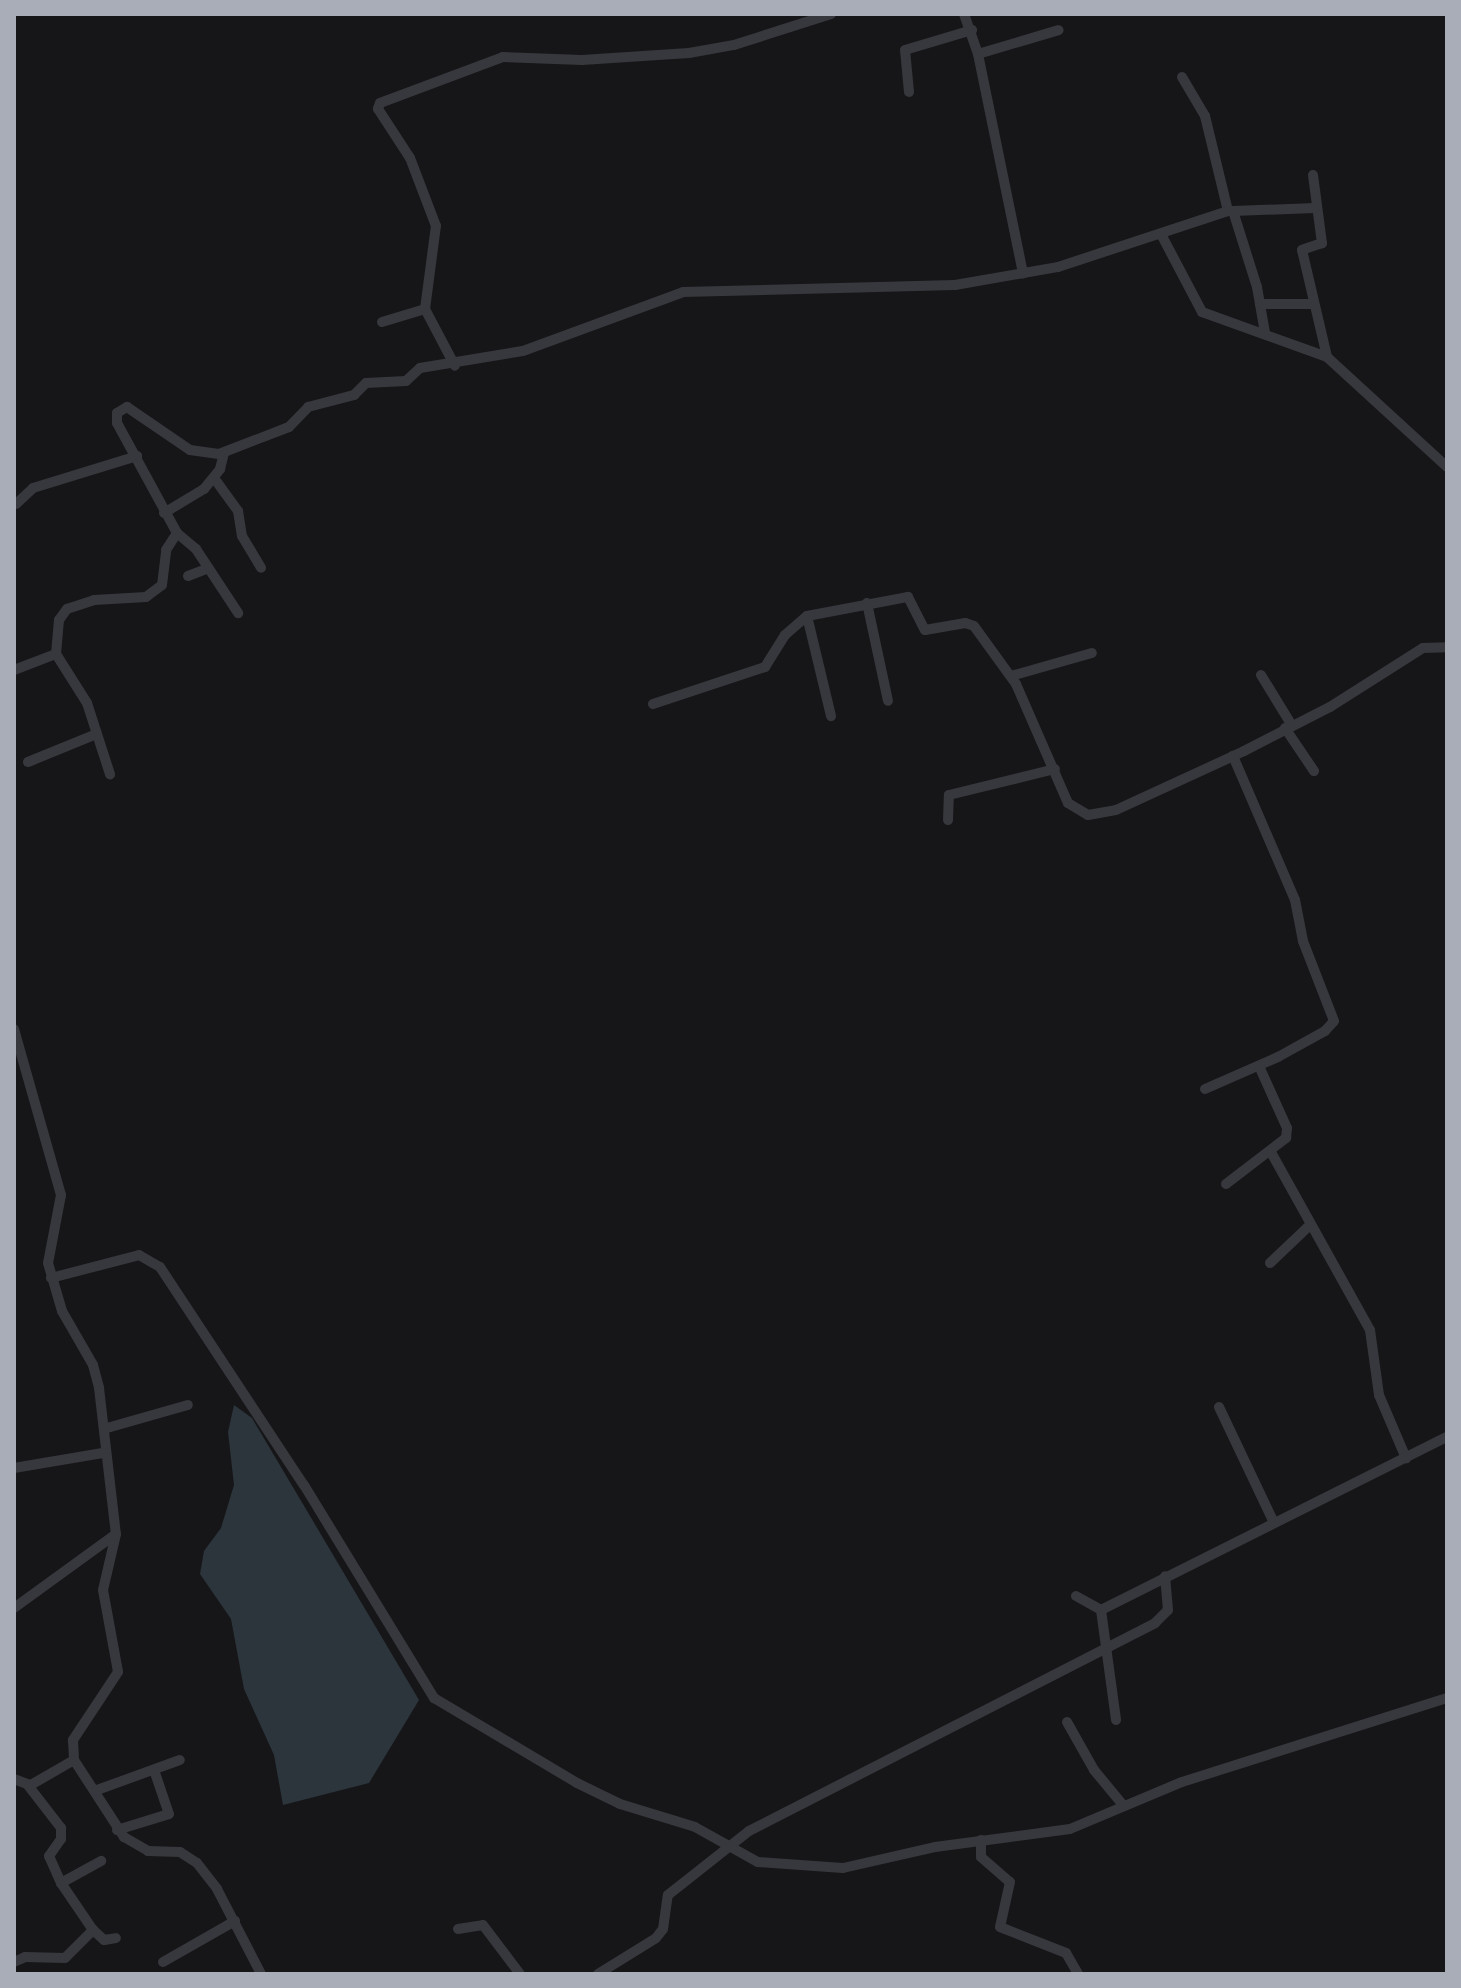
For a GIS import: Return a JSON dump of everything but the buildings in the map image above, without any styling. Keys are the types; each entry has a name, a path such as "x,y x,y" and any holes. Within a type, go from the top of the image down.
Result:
{"street":[{"path":"455,366 425,309 436,226 410,158 378,109 380,103 503,57 582,60 689,53 734,45 831,14"},
{"path":"964,14 978,54 1023,273"},
{"path":"909,92 905,50 972,30"},
{"path":"978,54 1059,30"},
{"path":"1182,77 1205,116 1230,211 1260,304 1265,333"},
{"path":"1313,175 1322,243 1302,250 1327,357"},
{"path":"238,613 209,568 177,533 164,513 116,420 128,407 199,454 224,453 289,427 308,407 354,395 364,383 406,381 418,368 455,366 523,351 570,330 707,288 955,285 1023,273 1162,236 1199,217 1230,211 1315,208"},
{"path":"1162,236 1195,306 1327,357 1447,467"},
{"path":"1260,304 1314,304"},
{"path":"382,322 425,309"},
{"path":"164,513 214,478 224,453"},
{"path":"16,504 33,488 137,456"},
{"path":"214,478 238,511 242,536 261,568"},
{"path":"110,774 94,735 87,703 56,654 59,620 67,609 94,600 146,597 160,589 166,550 177,533"},
{"path":"188,576 209,568"},
{"path":"653,704 765,667 785,635 807,616 908,597 929,631 970,623 1011,676 1068,803 1088,815 1116,810 1233,756 1330,707 1413,652 1447,647"},
{"path":"867,603 888,701"},
{"path":"807,616 831,716"},
{"path":"1011,676 1092,653"},
{"path":"14,670 56,654"},
{"path":"1261,675 1314,771"},
{"path":"28,762 94,735"},
{"path":"1205,1089 1259,1066 1325,1031 1335,1017 1303,941 1295,900 1233,756"},
{"path":"948,820 949,795 1055,769"},
{"path":"14,1029 61,1195 48,1263 51,1278 93,1365 107,1428 103,1453 116,1534 103,1590 118,1672 73,1740 74,1760 97,1790 117,1830 148,1851 187,1855 235,1921 261,1974"},
{"path":"1226,1184 1272,1154 1286,1138 1287,1128 1259,1066"},
{"path":"1272,1154 1370,1330 1379,1395 1406,1458"},
{"path":"1270,1263 1310,1225"},
{"path":"51,1278 139,1255 156,1262 304,1485 434,1698 608,1799 680,1821 767,1864 843,1868 981,1840 1070,1829 1123,1805 1447,1698"},
{"path":"107,1428 188,1405"},
{"path":"1219,1407 1274,1523"},
{"path":"1101,1610 1447,1437"},
{"path":"14,1468 103,1453"},
{"path":"14,1608 116,1534"},
{"path":"598,1974 656,1938 663,1929 668,1895 730,1845 1165,1615 1165,1576"},
{"path":"1076,1596 1101,1610"},
{"path":"1101,1610 1116,1720"},
{"path":"1067,1722 1094,1770 1123,1805"},
{"path":"29,1786 74,1760"},
{"path":"97,1790 180,1760"},
{"path":"117,1830 169,1814 154,1770"},
{"path":"14,1779 29,1786 61,1828 61,1839 49,1856 61,1883 93,1930 104,1940 116,1938"},
{"path":"981,1840 981,1857 1010,1882 1000,1927 1070,1955 1078,1974"},
{"path":"61,1883 101,1861"},
{"path":"163,1962 235,1921"},
{"path":"458,1929 483,1925 520,1974"},
{"path":"14,1962 26,1957 65,1958 93,1930"}],"shaded area":[{"path":"234,1405 252,1418 419,1700 369,1783 283,1805 274,1755 244,1689 231,1619 200,1574 204,1551 221,1528 234,1485 228,1432"}]}
